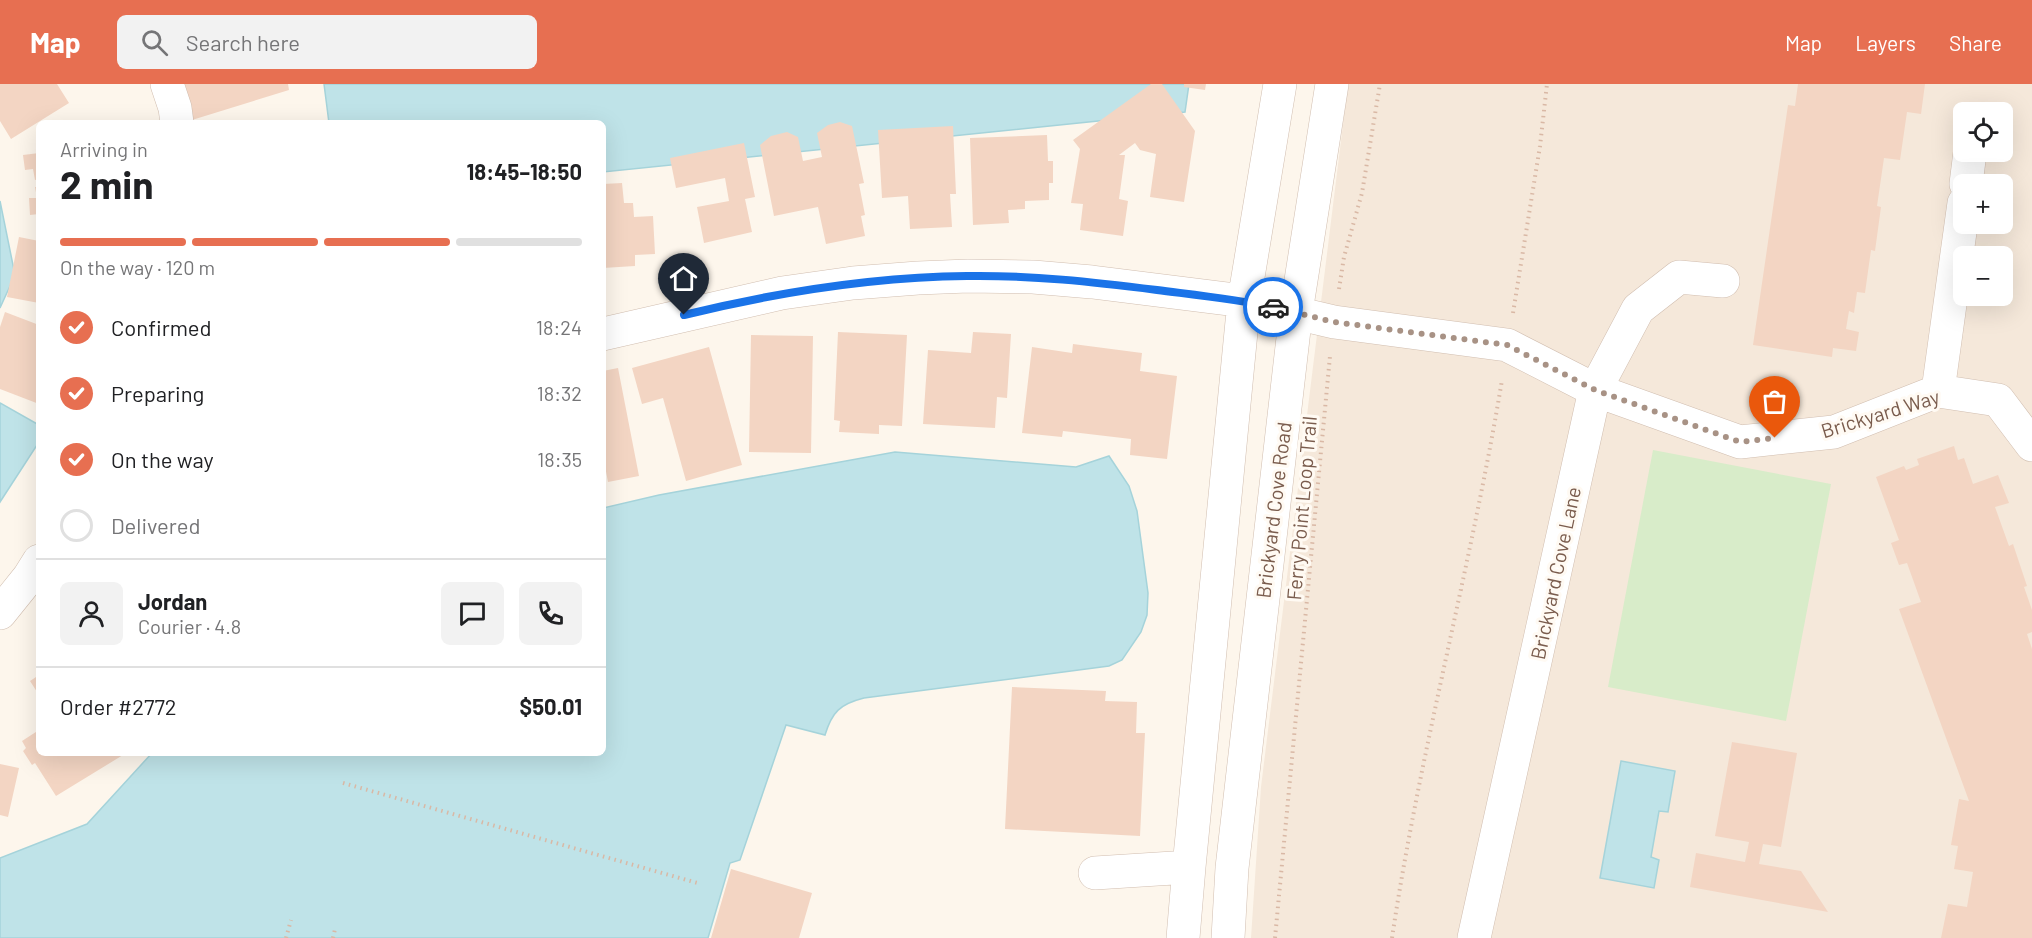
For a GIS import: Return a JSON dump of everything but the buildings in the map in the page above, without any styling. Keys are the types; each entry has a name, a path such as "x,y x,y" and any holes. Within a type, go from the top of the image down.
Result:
{"street":[{"path":"167,84 177,120"},
{"path":"1183,938 1244,301 1280,84"},
{"name":"Brickyard Cove Road","path":"1228,938 1232,868 1296,312 1332,84"},
{"path":"1938,392 1960,234"},
{"name":"Brickyard Way","path":"606,333 782,293 853,283 968,276 1092,282 1244,301 1334,322 1507,345 1595,390 1740,442 1834,432 1938,392 1998,400 2032,445"},
{"name":"Brickyard Cove Lane","path":"1474,938 1595,390 1638,309 1680,277 1723,281"},
{"path":"0,613 36,566"},
{"path":"1095,873 1189,867"}],"path":[{"name":"Ferry Point Loop Trail","path":"1275,938 1334,322 1344,257 1362,193 1380,84"},
{"path":"1392,938 1405,853 1490,452 1548,84"},
{"path":"343,783 701,884"},
{"path":"286,938 291,920"},
{"path":"333,938 335,929"}],"shaded area":[{"path":"1348,84 2032,84 2032,938 1251,938 1261,787"}],"green space":[{"path":"1653,450 1831,484 1786,721 1608,687"}],"water":[{"path":"324,84 1189,84 1185,112 606,172 606,120 329,120"},
{"path":"0,201 15,275 0,308"},
{"path":"0,403 36,423 36,447 0,502"},
{"path":"895,452 1076,467 1109,456 1129,486 1137,511 1148,593 1147,615 1141,632 1122,660 1109,666 864,698 838,710 825,735 786,725 740,860 730,863 708,938 0,938 0,858 87,824 149,756 606,756 606,507 659,495"},
{"path":"1621,761 1675,771 1668,812 1659,811 1651,857 1659,860 1654,888 1600,878"}],"way so far":[{"path":"1273,307 1334,322 1507,345 1595,390 1740,442 1775,438"}],"route":[{"path":"684,315 782,293 853,283 968,276 1092,282 1244,301 1273,307"}]}
